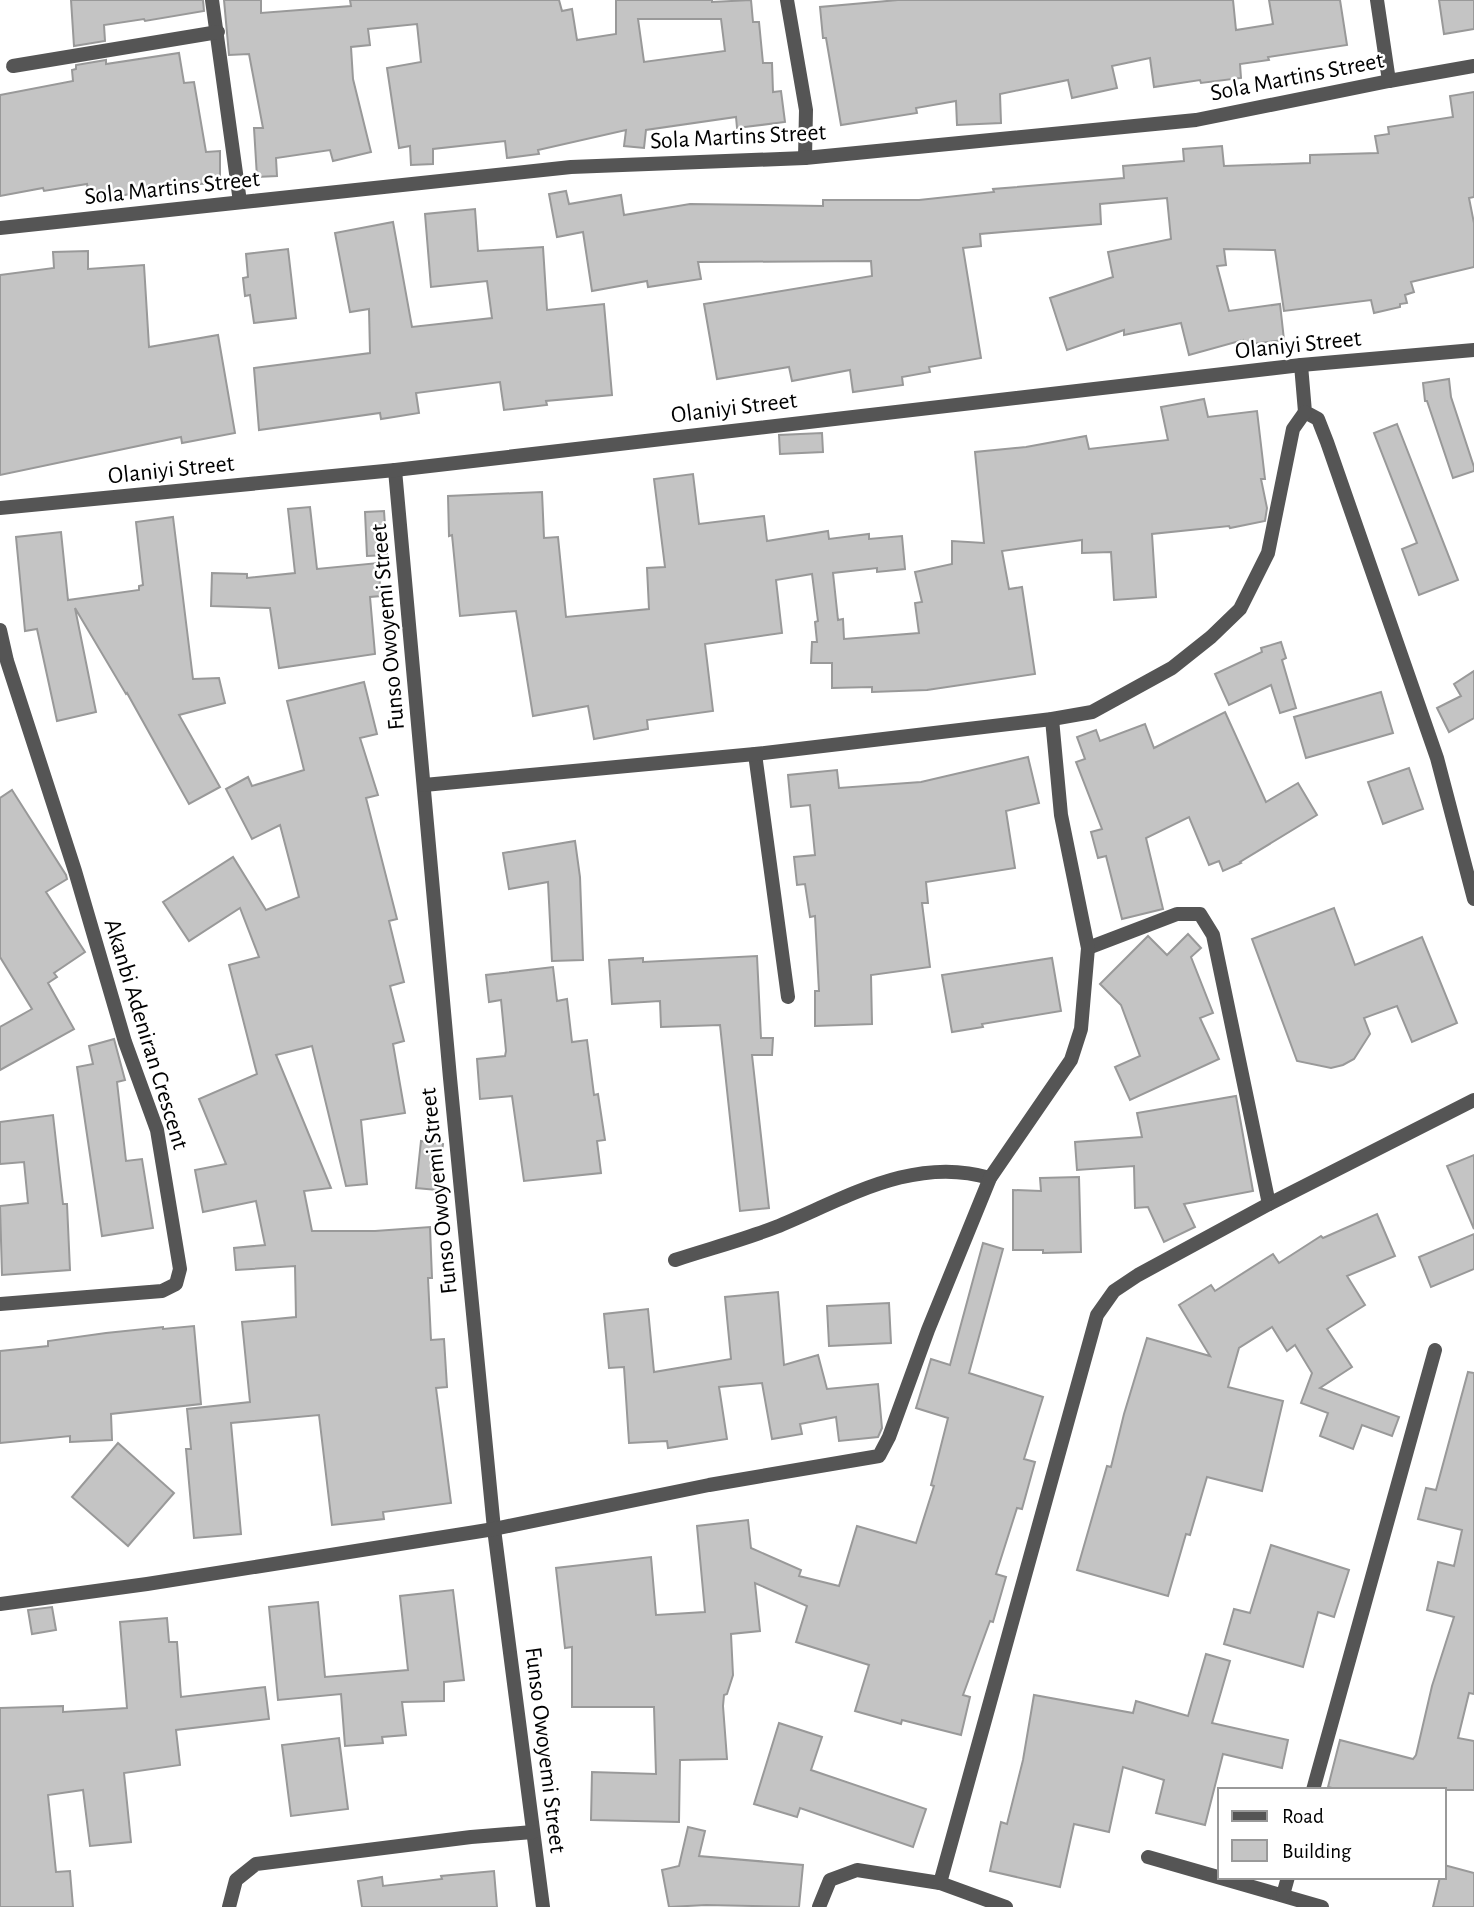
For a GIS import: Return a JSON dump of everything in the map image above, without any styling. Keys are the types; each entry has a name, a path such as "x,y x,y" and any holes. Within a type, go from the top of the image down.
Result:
{"street":[{"path":"212,0 240,202"},
{"path":"787,0 806,110 805,158"},
{"path":"1377,0 1389,80"},
{"path":"13,66 218,32"},
{"name":"Sola Martins Street","path":"0,228 571,167 805,158 1196,120 1389,80 1474,66"},
{"name":"Olaniyi Street","path":"0,508 395,470 1301,365 1474,350"},
{"path":"424,785 755,754 1092,712 1172,668 1211,637 1240,609 1268,553 1293,429 1305,412 1301,365"},
{"path":"1305,412 1318,419 1327,442 1437,758 1474,899"},
{"name":"Funso Owoyemi Street","path":"395,470 450,1078 495,1529 543,1907"},
{"name":"Akanbi Adeniran Crescent","path":"0,630 7,661 75,871 125,1042 157,1129 180,1269 176,1284 162,1291 0,1304"},
{"path":"0,1604 147,1584 495,1529 709,1485 879,1456 890,1437 928,1330 990,1178 1072,1060 1081,1029 1087,948 1061,815 1052,719"},
{"path":"755,754 788,997"},
{"path":"1087,948 1177,914 1200,914 1213,935 1269,1204"},
{"path":"940,1883 1097,1315 1114,1291 1130,1280 1269,1204 1474,1100"},
{"path":"675,1260 775,1227 864,1188 928,1171 971,1173 990,1178"},
{"path":"1314,1788 1434,1350"},
{"path":"229,1907 236,1880 256,1864 444,1840 533,1832"},
{"path":"1148,1857 1218,1877"},
{"path":"819,1907 830,1880 857,1870 940,1883 1006,1907"},
{"path":"1226,1879 1318,1906"},
{"path":"1283,1895 1287,1879"}],"building":[{"path":"71,0 203,0 204,11 104,25 105,41 74,46"},
{"path":"224,0 261,0 261,13 351,6 350,0 559,0 562,11 572,9 577,40 616,34 616,0 751,0 753,22 759,22 763,63 772,63 773,92 781,91 785,122 737,128 736,117 646,130 644,148 624,146 626,130 538,150 539,154 507,158 505,141 433,149 433,164 411,165 410,146 399,148 387,68 421,62 417,24 368,29 370,45 351,47 353,79 371,152 333,161 330,150 276,158 277,176 257,177 254,128 263,128 249,54 229,55","holes":["638,19 721,19 725,51 644,62"]},
{"path":"898,0 1233,0 1236,30 1273,24 1269,0 1340,0 1347,45 1240,64 1241,78 1201,83 1200,80 1154,87 1150,58 1112,66 1117,88 1072,98 1068,80 1000,94 1001,123 957,125 956,101 916,108 917,113 841,125 826,38 823,38 820,7"},
{"path":"1439,0 1474,0 1474,29 1444,34"},
{"path":"179,53 184,83 194,82 206,152 220,151 220,183 198,184 198,192 170,192 170,186 90,202 87,184 0,196 0,95 73,81 72,70 76,69 76,65 106,60 106,64"},
{"path":"1474,92 1474,197 1469,198 1474,223 1474,267 1411,282 1414,292 1405,295 1407,303 1400,304 1400,307 1374,313 1371,300 1284,311 1275,250 1224,249 1226,265 1217,266 1229,311 1280,304 1284,340 1243,345 1243,340 1189,355 1181,323 1124,335 1124,330 1067,350 1050,298 1113,277 1108,252 1171,239 1167,198 1100,204 1101,224 980,234 981,246 963,248 981,358 929,367 930,372 902,377 903,385 853,392 850,370 792,381 789,367 717,379 704,304 872,276 871,261 698,262 701,279 648,287 647,281 592,291 583,232 557,237 549,194 566,191 569,204 621,195 624,215 690,204 823,206 823,200 919,200 994,192 993,189 1124,178 1123,166 1184,161 1183,149 1222,146 1224,166 1310,163 1310,155 1378,153 1375,136 1389,134 1388,127 1453,117 1450,96"},
{"path":"475,209 478,251 543,247 547,310 604,304 612,395 546,401 547,405 504,410 500,382 416,393 419,413 381,419 380,413 259,430 254,368 370,353 369,309 350,312 335,233 393,222 412,327 492,318 487,281 431,287 425,214"},
{"path":"288,249 296,318 254,323 250,295 245,296 243,278 248,277 246,254"},
{"path":"88,251 88,269 144,265 149,347 218,335 235,433 182,443 181,437 0,475 0,275 54,268 53,252"},
{"path":"1449,379 1451,397 1474,467 1474,471 1453,478 1425,401 1423,383"},
{"path":"1204,399 1208,417 1257,411 1265,479 1261,479 1267,508 1265,521 1230,528 1152,534 1156,597 1114,600 1111,552 1082,553 1082,540 1002,551 1009,589 1022,587 1035,674 927,690 872,692 872,687 832,688 832,663 811,663 812,642 817,642 815,622 818,621 812,574 776,580 782,633 705,644 713,711 647,720 648,729 594,739 588,706 533,716 516,611 460,616 452,535 449,536 448,496 542,492 544,538 558,537 566,617 649,609 647,568 665,567 654,479 693,474 699,524 764,516 767,541 828,531 829,539 869,534 869,539 902,536 905,569 877,572 877,568 833,573 838,620 843,619 844,639 919,633 915,603 922,602 915,572 952,564 952,541 984,543 975,452 1026,447 1086,436 1089,449 1168,440 1161,407"},
{"path":"1397,424 1458,580 1419,595 1402,549 1417,543 1374,433"},
{"path":"822,433 823,452 780,454 779,435"},
{"path":"310,507 317,569 378,563 381,596 370,597 375,654 279,668 270,608 211,606 212,573 247,574 247,578 295,573 288,509"},
{"path":"384,511 387,555 367,556 365,512"},
{"path":"173,517 193,679 219,678 225,703 179,715 220,787 189,804 127,693 75,608 96,712 57,721 37,629 25,631 16,537 61,532 68,600 139,590 139,586 143,585 136,522"},
{"path":"1281,642 1286,658 1282,660 1296,708 1280,713 1271,685 1229,705 1215,674 1262,652 1261,648"},
{"path":"1474,671 1474,718 1449,732 1437,708 1461,696 1454,684"},
{"path":"364,682 377,734 360,738 378,795 366,798 397,919 389,921 404,982 390,986 404,1041 393,1044 405,1113 361,1120 367,1184 346,1186 312,1046 276,1055 331,1188 304,1191 312,1231 375,1231 430,1227 432,1278 428,1278 431,1340 444,1339 447,1387 436,1388 451,1503 383,1512 384,1519 332,1525 319,1415 231,1423 241,1534 194,1538 186,1449 191,1449 187,1409 250,1402 242,1322 296,1317 295,1266 236,1270 234,1248 265,1245 256,1201 203,1212 195,1170 226,1164 199,1099 257,1074 229,965 259,957 240,908 189,941 163,902 233,857 266,910 299,897 280,825 252,839 226,789 248,777 252,786 304,770 287,701"},
{"path":"1381,692 1393,733 1306,758 1294,717"},
{"path":"1225,712 1266,802 1298,783 1317,815 1241,863 1223,871 1219,861 1209,865 1189,817 1146,838 1163,909 1122,919 1106,856 1098,858 1091,832 1102,829 1076,762 1085,759 1077,737 1096,730 1100,741 1145,724 1154,748"},
{"path":"1028,757 1039,803 1006,811 1015,868 926,882 928,903 922,903 930,967 871,975 872,1024 815,1026 815,991 819,991 815,916 810,917 805,884 797,885 794,857 815,855 810,805 791,807 788,775 837,770 839,788 921,782"},
{"path":"1409,768 1423,809 1383,824 1368,782"},
{"path":"12,790 66,875 67,879 46,892 85,952 54,973 57,977 48,983 74,1029 0,1070 0,1027 32,1009 0,957 0,798"},
{"path":"575,841 580,877 583,960 552,961 548,882 509,889 503,853"},
{"path":"1334,908 1355,965 1422,937 1457,1023 1412,1042 1397,1006 1364,1018 1370,1034 1354,1059 1331,1068 1297,1061 1252,939"},
{"path":"1188,934 1201,948 1191,957 1213,1013 1200,1018 1219,1059 1130,1100 1115,1067 1140,1056 1121,1005 1100,984 1148,936 1167,955"},
{"path":"757,956 761,1038 773,1038 772,1055 752,1055 769,1208 740,1211 720,1025 661,1027 660,1001 612,1004 609,960 643,958 643,962"},
{"path":"1052,958 1061,1011 982,1024 983,1027 952,1032 942,975"},
{"path":"553,967 557,1001 567,999 572,1042 587,1040 594,1095 598,1094 605,1140 597,1141 601,1173 524,1181 512,1096 480,1099 477,1059 505,1056 506,1051 501,1000 489,1002 486,975"},
{"path":"114,1039 125,1080 117,1082 126,1161 142,1159 153,1228 102,1236 77,1067 93,1064 89,1046"},
{"path":"1236,1096 1253,1191 1184,1204 1195,1227 1164,1242 1148,1207 1135,1208 1134,1166 1077,1170 1075,1142 1142,1137 1137,1113"},
{"path":"53,1115 63,1204 67,1204 70,1270 2,1275 0,1206 28,1203 24,1162 0,1164 0,1122"},
{"path":"421,1141 443,1144 437,1190 416,1188"},
{"path":"1474,1155 1474,1229 1447,1166"},
{"path":"1079,1177 1081,1252 1043,1253 1043,1250 1013,1250 1013,1190 1041,1191 1040,1178"},
{"path":"1377,1214 1395,1256 1347,1276 1365,1305 1327,1329 1352,1367 1320,1388 1399,1417 1392,1436 1362,1425 1353,1449 1320,1436 1328,1413 1301,1403 1312,1373 1295,1345 1287,1351 1272,1327 1239,1348 1228,1387 1283,1401 1262,1491 1207,1477 1190,1535 1186,1534 1168,1596 1077,1570 1107,1466 1111,1467 1147,1338 1210,1356 1179,1305 1211,1285 1215,1291 1273,1254 1279,1263 1321,1236 1323,1238"},
{"path":"1474,1234 1474,1269 1431,1287 1419,1257"},
{"path":"983,1243 1003,1249 969,1373 1043,1397 1024,1459 1035,1462 1022,1509 1017,1508 996,1574 1006,1577 993,1622 990,1621 963,1695 970,1697 961,1735 902,1720 901,1724 855,1711 869,1665 796,1642 807,1606 755,1583 760,1631 731,1634 733,1675 727,1694 724,1695 723,1706 727,1759 680,1760 679,1822 591,1820 592,1772 656,1774 654,1707 572,1707 572,1647 565,1648 556,1568 651,1557 656,1615 705,1612 697,1526 748,1520 751,1548 801,1570 799,1576 839,1586 857,1526 916,1543 934,1486 931,1485 948,1418 916,1408 931,1359 950,1365"},
{"path":"778,1292 784,1365 818,1355 827,1389 878,1384 882,1428 878,1437 839,1441 836,1417 800,1424 802,1434 772,1439 762,1383 719,1387 727,1439 668,1448 667,1441 629,1443 624,1367 609,1368 604,1314 648,1309 654,1372 731,1359 725,1297"},
{"path":"889,1303 891,1343 829,1346 827,1306"},
{"path":"194,1326 201,1404 111,1414 112,1440 70,1442 70,1436 0,1443 0,1351 48,1346 48,1341 106,1333"},
{"path":"1468,1372 1474,1373 1474,1694 1469,1693 1458,1738 1474,1741 1474,1790 1328,1787 1340,1740 1413,1759 1416,1755 1432,1686 1454,1617 1427,1610 1438,1562 1454,1566 1462,1530 1418,1519 1426,1488 1436,1490"},
{"path":"118,1443 174,1493 128,1546 72,1497"},
{"path":"1271,1545 1349,1570 1334,1617 1318,1612 1303,1667 1224,1644 1234,1609 1250,1613"},
{"path":"453,1590 464,1680 444,1682 444,1701 402,1702 406,1735 382,1737 383,1743 345,1746 341,1694 278,1700 269,1607 318,1602 325,1677 408,1670 400,1596"},
{"path":"52,1607 56,1630 32,1634 28,1610"},
{"path":"167,1618 169,1642 177,1642 181,1697 265,1687 269,1719 176,1730 180,1765 124,1773 131,1842 90,1846 83,1790 48,1795 56,1872 70,1871 73,1907 0,1907 0,1708 63,1706 63,1712 127,1708 120,1622"},
{"path":"1206,1654 1230,1661 1212,1723 1288,1740 1282,1768 1223,1754 1205,1825 1156,1813 1164,1780 1123,1767 1109,1832 1074,1824 1060,1887 990,1871 1001,1822 1007,1824 1023,1760 1034,1695 1133,1713 1136,1701 1188,1716"},
{"path":"779,1723 822,1737 811,1770 926,1809 913,1847 800,1808 797,1817 754,1804"},
{"path":"339,1738 348,1809 291,1816 282,1745"},
{"path":"688,1827 705,1831 699,1856 803,1865 799,1907 669,1907 662,1870 679,1866"},
{"path":"1446,1866 1474,1873 1474,1907 1433,1907 1440,1879 1446,1879"},
{"path":"494,1871 497,1907 362,1907 358,1881 382,1877 383,1886 442,1879 441,1876"}]}
